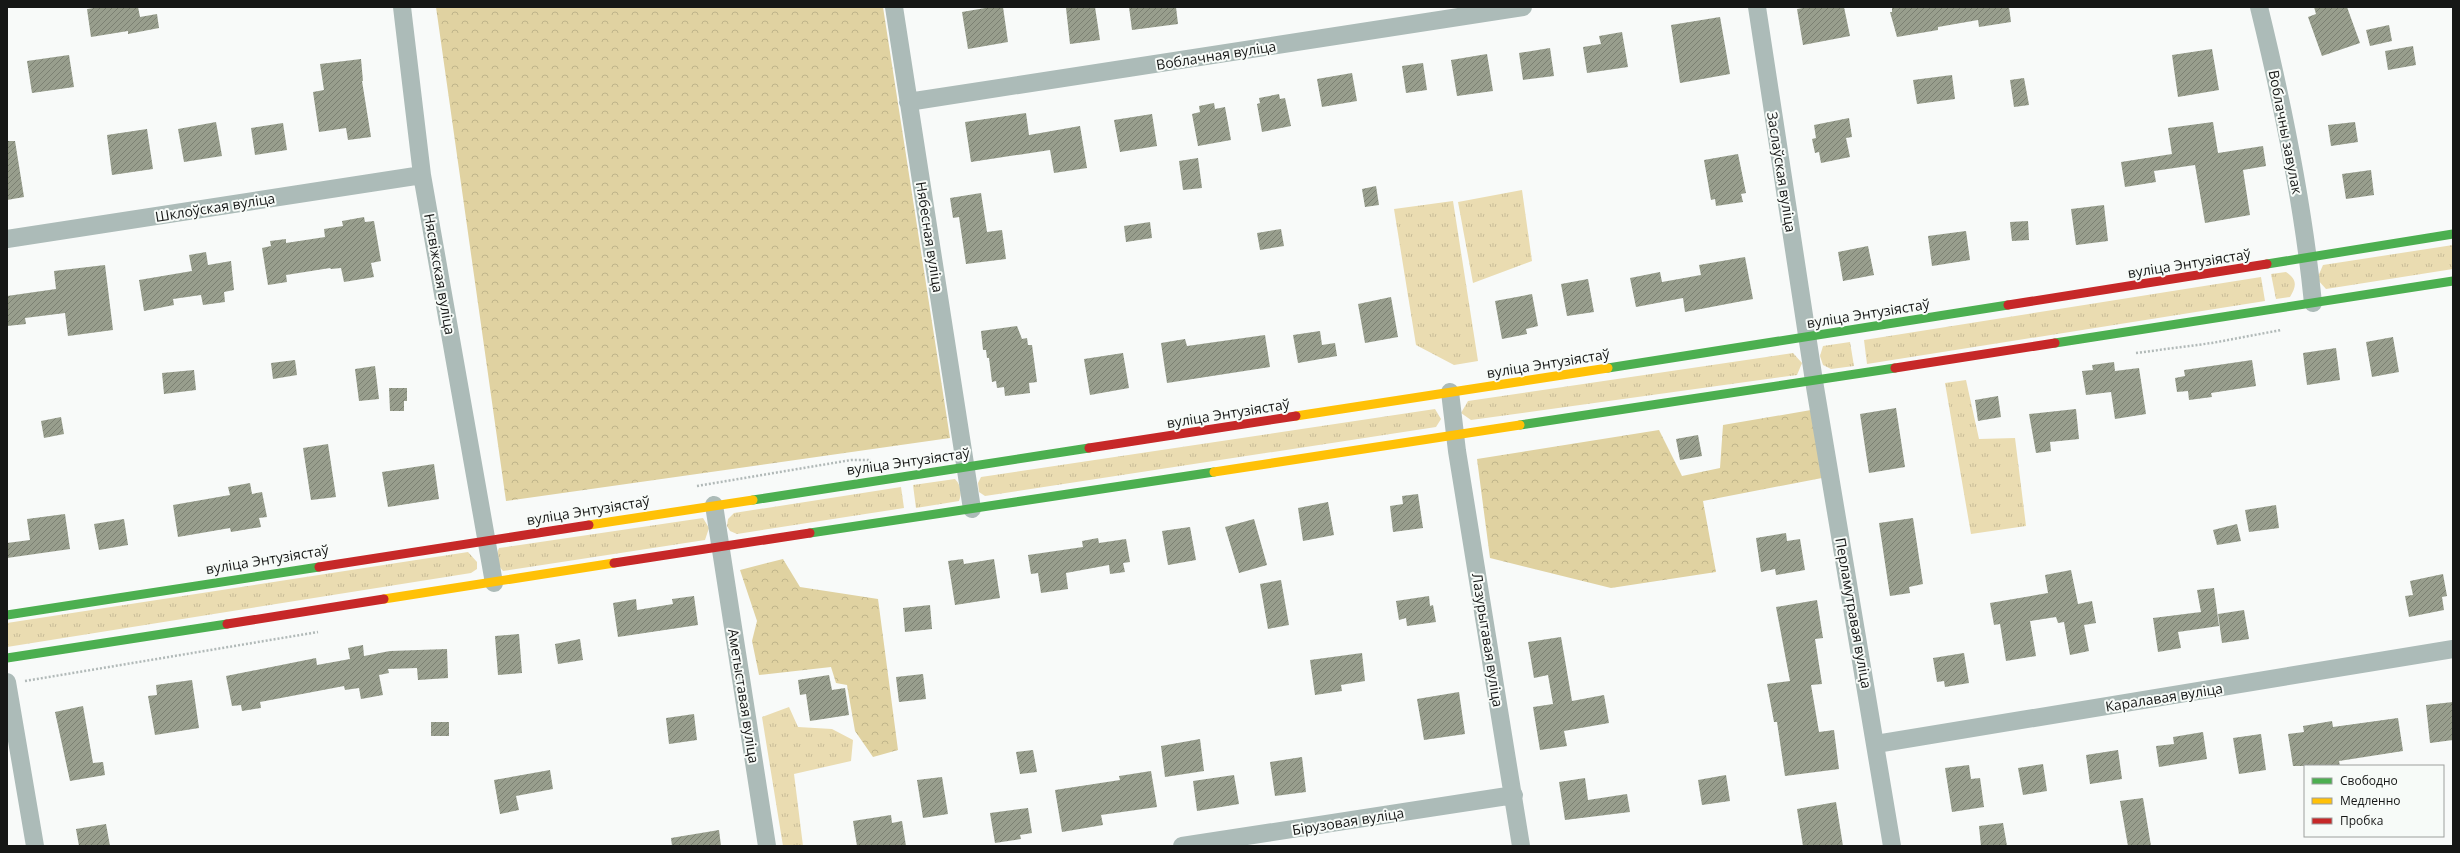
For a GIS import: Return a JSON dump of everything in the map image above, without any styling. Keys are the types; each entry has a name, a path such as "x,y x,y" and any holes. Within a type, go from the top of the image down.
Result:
{"street":[{"name":"Нясвіжская вуліца","path":"402,7 422,174 494,583"},
{"name":"Нябесная вуліца","path":"894,7 972,509"},
{"name":"Воблачная вуліца","path":"908,102 1523,7"},
{"name":"Заслаўская вуліца","path":"1757,7 1814,381"},
{"name":"Воблачны завулак","path":"2259,7 2278,82 2308,258 2313,303"},
{"name":"Шклоўская вуліца","path":"7,239 422,174"},
{"name":"вуліца Энтузіястаў","path":"7,614 487,539 966,468 1807,337 2453,234"},
{"path":"7,658 494,583 721,546 1814,381 2453,281"},
{"name":"Перламутравая вуліца","path":"1814,381 1892,846"},
{"name":"Лазурытавая вуліца","path":"1450,392 1521,846"},
{"name":"Аметыставая вуліца","path":"714,505 767,846"},
{"name":"Каралавая вуліца","path":"1876,744 2453,649"},
{"path":"7,682 35,846"},
{"name":"Бірузовая вуліца","path":"1182,846 1514,795"}],"green space":[{"path":"436,7 883,7 950,438 506,501"},
{"path":"1522,190 1532,261 1473,283 1458,202"},
{"path":"1453,201 1478,361 1454,365 1416,345 1394,209"},
{"path":"2453,245 2453,269 2326,289 2317,279 2323,265"},
{"path":"2286,272 2294,280 2294,289 2290,297 2276,299 2271,274"},
{"path":"2261,277 2265,301 1867,364 1864,340"},
{"path":"1850,342 1854,366 1831,369 1823,365 1820,356 1823,346"},
{"path":"1793,353 1802,363 1797,375 1471,420 1461,413 1468,401"},
{"path":"1966,380 1979,439 2015,438 2026,526 1971,534 1945,383"},
{"path":"1435,409 1441,419 1436,427 985,496 979,492 978,483 981,477"},
{"path":"1811,410 1822,478 1703,501 1716,572 1611,588 1490,558 1477,459 1659,430 1682,476 1720,468 1723,425"},
{"path":"955,479 959,484 960,489 959,501 916,508 913,485"},
{"path":"901,487 904,508 737,534 730,531 727,526 728,519 734,513"},
{"path":"703,518 709,528 705,540 503,571 497,560 499,548"},
{"path":"468,552 477,562 477,569 471,573 7,647 7,623"},
{"path":"783,559 800,587 878,599 898,750 873,757 855,731 847,685 836,683 831,667 759,675 752,641 757,621 740,570"},
{"path":"789,707 798,727 832,729 853,740 851,761 794,774 803,846 783,846 762,717"}],"building":[{"path":"100,7 138,7 140,17 157,14 159,28 128,34 128,31 91,37 87,9"},
{"path":"991,7 1003,7 1008,42 968,49 962,12"},
{"path":"1095,7 1100,40 1070,44 1066,8"},
{"path":"1129,7 1176,7 1178,24 1132,30"},
{"path":"1808,7 1844,7 1850,36 1803,45 1797,9"},
{"path":"1892,7 2009,7 2011,22 1979,27 1978,20 1938,27 1938,30 1897,37 1890,12 1892,12"},
{"path":"2314,7 2347,7 2360,43 2322,56 2308,17 2316,14"},
{"path":"1720,17 1730,74 1680,83 1671,25"},
{"path":"2389,25 2392,41 2370,46 2366,30"},
{"path":"1622,32 1628,67 1587,73 1583,47 1601,44 1599,36"},
{"path":"2413,46 2416,65 2388,70 2385,51"},
{"path":"1550,48 1554,76 1523,80 1519,53"},
{"path":"2212,49 2219,90 2178,97 2172,55"},
{"path":"1487,54 1493,91 1457,96 1451,60"},
{"path":"69,55 74,87 32,93 27,61"},
{"path":"361,59 362,81 371,137 348,140 346,128 319,132 313,92 324,90 320,64"},
{"path":"1423,63 1427,90 1406,93 1402,66"},
{"path":"1352,73 1357,101 1322,107 1317,79"},
{"path":"1952,75 1955,99 1917,104 1913,80"},
{"path":"2024,78 2029,105 2014,107 2010,80"},
{"path":"1279,94 1280,99 1285,98 1291,126 1262,132 1257,104 1260,103 1259,98"},
{"path":"1214,103 1215,109 1225,107 1231,140 1198,146 1192,114 1200,112 1199,106"},
{"path":"1026,113 1029,135 1080,126 1087,168 1054,173 1050,150 971,162 965,122"},
{"path":"1152,114 1157,146 1120,152 1114,120"},
{"path":"1849,118 1852,137 1846,138 1850,157 1821,163 1819,152 1815,153 1812,139 1816,138 1814,125"},
{"path":"216,122 222,156 184,162 178,129"},
{"path":"2213,122 2218,153 2263,146 2266,166 2243,170 2250,215 2205,223 2195,165 2154,171 2156,182 2125,187 2121,162 2172,154 2168,128"},
{"path":"2355,122 2358,142 2331,146 2328,125"},
{"path":"283,123 287,150 255,155 251,128"},
{"path":"147,129 153,169 112,175 107,135"},
{"path":"7,141 15,141 24,197 7,200"},
{"path":"1738,154 1746,193 1741,194 1743,202 1716,206 1715,199 1711,200 1704,160"},
{"path":"1198,158 1202,188 1183,190 1179,161"},
{"path":"2371,170 2374,195 2346,199 2342,174"},
{"path":"1376,186 1379,205 1365,207 1362,189"},
{"path":"981,193 987,232 1002,230 1006,259 966,264 959,217 953,218 950,198"},
{"path":"2104,205 2108,241 2076,245 2071,209"},
{"path":"364,217 365,222 374,221 381,261 371,263 374,277 344,282 341,268 330,268 286,275 287,282 268,285 262,248 271,246 270,241 286,239 286,243 325,237 324,229 343,226 342,221"},
{"path":"2028,221 2029,240 2012,241 2010,222"},
{"path":"1150,222 1152,238 1126,242 1124,226"},
{"path":"1281,229 1284,246 1260,250 1257,233"},
{"path":"1966,231 1970,260 1932,266 1928,236"},
{"path":"1868,246 1874,275 1843,281 1838,252"},
{"path":"206,252 208,265 231,261 234,290 224,292 225,302 203,305 201,295 173,299 174,305 144,311 139,280 192,271 189,255"},
{"path":"1745,257 1753,299 1685,312 1683,298 1636,307 1630,278 1660,272 1662,282 1701,275 1699,265"},
{"path":"105,265 113,330 68,336 65,313 25,318 26,324 7,326 7,296 56,289 54,271"},
{"path":"1588,279 1594,312 1567,316 1561,284"},
{"path":"1532,294 1538,326 1526,329 1527,334 1502,339 1495,301"},
{"path":"1391,297 1398,337 1365,343 1358,304"},
{"path":"1017,326 1022,339 1027,338 1028,345 1032,345 1037,382 1029,383 1030,393 1005,396 1004,387 997,388 996,381 992,382 989,358 987,358 986,350 983,350 981,331"},
{"path":"1320,331 1322,345 1335,343 1337,356 1298,363 1293,335"},
{"path":"1265,335 1270,367 1167,383 1161,343 1185,339 1187,346"},
{"path":"2393,337 2399,372 2372,377 2366,342"},
{"path":"2336,348 2340,380 2307,385 2303,353"},
{"path":"1123,353 1129,388 1090,395 1084,359"},
{"path":"295,360 297,375 273,379 271,363"},
{"path":"2252,360 2256,386 2211,393 2212,397 2189,400 2188,391 2177,392 2175,378 2185,376 2184,370"},
{"path":"2114,362 2115,371 2139,368 2146,414 2115,419 2111,392 2086,395 2082,371 2093,370 2092,365"},
{"path":"375,366 379,399 359,401 355,369"},
{"path":"194,370 196,390 164,394 162,373"},
{"path":"389,388 407,388 407,401 404,401 404,411 390,411"},
{"path":"1998,396 2001,417 1978,421 1975,400"},
{"path":"1896,408 1905,467 1869,473 1860,414"},
{"path":"2076,409 2079,439 2050,442 2051,451 2036,453 2029,414"},
{"path":"61,417 64,434 44,438 41,421"},
{"path":"1698,435 1702,456 1680,460 1676,439"},
{"path":"328,444 336,497 311,500 303,448"},
{"path":"434,464 439,499 388,507 382,472"},
{"path":"250,483 252,494 262,492 267,517 259,518 261,527 231,532 230,528 178,537 173,505 230,495 228,487"},
{"path":"1418,494 1423,528 1393,532 1390,506 1403,504 1402,496"},
{"path":"1328,502 1334,535 1303,541 1298,508"},
{"path":"2276,505 2279,528 2249,532 2245,510"},
{"path":"65,514 70,549 7,558 7,543 30,540 27,519"},
{"path":"1913,518 1923,584 1909,587 1910,593 1890,596 1879,523"},
{"path":"124,519 128,545 99,550 94,524"},
{"path":"1254,519 1267,565 1239,573 1225,527"},
{"path":"2237,524 2241,541 2217,545 2213,530"},
{"path":"1190,527 1196,560 1168,565 1162,531"},
{"path":"1786,533 1787,541 1800,539 1805,570 1776,575 1775,569 1761,572 1756,538"},
{"path":"1098,538 1099,543 1126,539 1130,562 1123,563 1125,572 1110,574 1109,565 1066,573 1068,589 1041,593 1038,573 1031,574 1028,555 1083,547 1082,541"},
{"path":"963,559 964,564 994,559 1000,598 955,605 948,561"},
{"path":"2071,570 2078,604 2092,601 2096,623 2084,625 2089,651 2070,655 2064,622 2058,623 2056,617 2030,621 2036,656 2006,661 2000,624 1994,625 1990,603 2048,593 2045,575"},
{"path":"2443,574 2447,596 2442,597 2444,610 2409,617 2405,596 2413,595 2410,581"},
{"path":"1281,580 1289,625 1268,629 1260,584"},
{"path":"2214,588 2219,626 2178,632 2181,648 2158,652 2153,618 2201,612 2197,590"},
{"path":"694,596 698,625 618,637 613,603 636,599 637,610 673,604 672,599"},
{"path":"1429,596 1430,606 1433,605 1436,622 1407,626 1406,618 1399,620 1396,601"},
{"path":"1817,600 1823,638 1815,639 1822,684 1811,685 1819,732 1834,730 1839,769 1785,776 1777,722 1774,722 1767,684 1790,681 1776,607"},
{"path":"930,605 932,629 905,632 903,608"},
{"path":"2244,610 2249,639 2222,643 2218,614"},
{"path":"519,634 522,673 498,675 495,636"},
{"path":"1561,637 1572,701 1604,695 1609,723 1564,731 1567,746 1540,750 1533,707 1553,704 1548,675 1534,678 1528,642"},
{"path":"580,639 583,660 558,664 555,644"},
{"path":"363,645 364,656 390,651 447,649 448,678 418,680 417,668 388,669 389,673 379,675 383,695 361,699 359,688 345,690 344,686 260,702 261,708 242,711 241,705 232,706 226,676 316,658 317,665 350,659 348,648"},
{"path":"1362,653 1365,681 1341,685 1342,691 1315,695 1310,660"},
{"path":"1964,653 1969,683 1945,687 1944,681 1937,682 1933,658"},
{"path":"923,674 926,699 899,702 896,677"},
{"path":"829,675 832,690 845,688 849,715 810,721 806,694 800,695 798,680"},
{"path":"192,680 199,728 155,735 148,696 157,695 156,685"},
{"path":"1459,692 1465,734 1424,740 1417,699"},
{"path":"2453,702 2453,740 2430,743 2426,705"},
{"path":"83,706 93,763 103,762 105,775 70,781 55,712"},
{"path":"694,714 697,740 669,744 666,718"},
{"path":"2398,718 2403,751 2339,761 2340,765 2293,766 2288,734 2304,732 2303,726 2332,721 2333,727"},
{"path":"431,722 449,722 449,736 431,736"},
{"path":"2203,732 2207,759 2159,767 2156,746 2174,744 2173,737"},
{"path":"2261,734 2266,770 2239,774 2233,738"},
{"path":"1200,739 1204,771 1165,777 1161,746"},
{"path":"1033,750 1037,772 1020,774 1016,752"},
{"path":"2118,750 2122,779 2090,784 2086,755"},
{"path":"1302,757 1306,792 1275,796 1270,762"},
{"path":"2043,764 2047,791 2023,795 2018,768"},
{"path":"1969,765 1971,779 1980,778 1984,807 1952,812 1945,768"},
{"path":"550,770 553,789 516,796 519,810 500,814 494,780"},
{"path":"1151,771 1157,807 1101,815 1103,825 1062,832 1055,790 1120,780 1119,776"},
{"path":"1234,775 1239,804 1197,811 1193,781"},
{"path":"1726,775 1730,801 1702,805 1698,780"},
{"path":"942,777 948,814 923,818 917,780"},
{"path":"1585,778 1588,800 1627,794 1630,812 1565,820 1559,782"},
{"path":"2143,798 2151,846 2128,846 2120,801"},
{"path":"1836,802 1843,846 1803,846 1797,809"},
{"path":"1028,808 1032,833 1020,835 1021,839 995,843 990,813"},
{"path":"891,815 892,823 902,821 906,846 857,846 853,821"},
{"path":"2003,823 2007,846 1981,846 1979,826"},
{"path":"106,824 110,846 79,846 76,829"},
{"path":"719,830 721,846 672,846 671,838"}],"traffic: fast":[{"path":"2267,264 2453,234"},
{"path":"2055,343 2453,281"},
{"path":"1608,368 2008,305"},
{"path":"1520,425 1895,368"},
{"path":"753,500 1089,448"},
{"path":"810,533 1214,472"},
{"path":"7,615 319,567"},
{"path":"7,658 227,624"}],"traffic: slow":[{"path":"1296,416 1608,368"},
{"path":"1214,472 1520,425"},
{"path":"589,525 753,500"},
{"path":"384,599 614,563"}],"traffic: jam":[{"path":"2008,305 2267,264"},
{"path":"1895,368 2055,343"},
{"path":"1089,448 1296,416"},
{"path":"319,567 589,525"},
{"path":"614,563 810,533"},
{"path":"227,624 384,599"}]}
